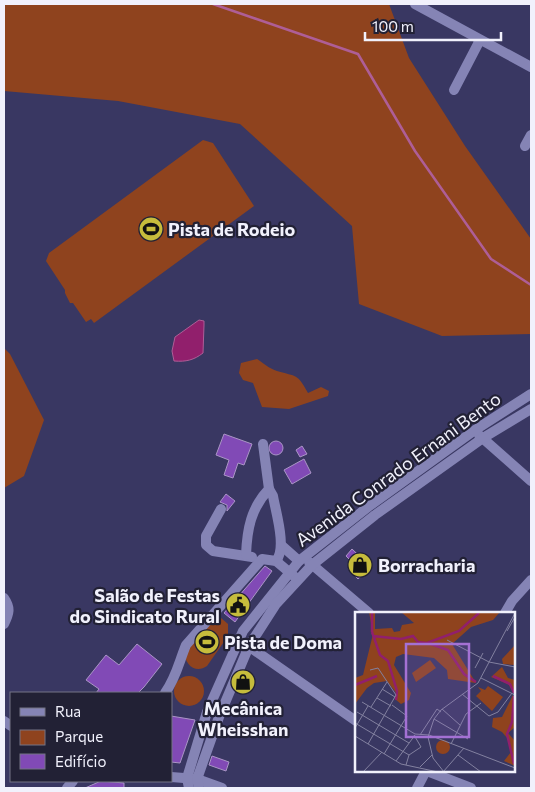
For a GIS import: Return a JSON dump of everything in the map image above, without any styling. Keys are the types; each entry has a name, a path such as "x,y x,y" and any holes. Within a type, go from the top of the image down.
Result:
{"street":[{"path":"415,4 531,67"},
{"path":"454,90 480,40"},
{"path":"525,146 531,135"},
{"name":"Avenida Conrado Ernani Bento","path":"193,783 249,646 276,604 312,565 531,394"},
{"name":"Avenida Conrado Ernani Bento","path":"193,783 207,712 239,639 269,597 301,560 368,506 479,434 531,409"},
{"path":"479,434 531,481"},
{"path":"263,444 269,489 281,545 280,555 276,561"},
{"path":"246,555 249,522 258,500 269,489"},
{"path":"368,506 375,515"},
{"path":"221,509 206,536 206,545 213,551 276,561 298,580"},
{"path":"281,545 301,560 312,565 368,612"},
{"path":"166,692 176,678 179,661 186,645 262,559"},
{"path":"506,612 512,601 531,580"},
{"path":"4,624 9,614 6,602"},
{"path":"239,639 355,720"},
{"path":"207,712 219,717"},
{"path":"417,788 425,772"},
{"path":"429,772 471,788"},
{"path":"172,777 222,788"}],"green space":[{"path":"4,4 389,4 409,58 465,146 531,239 531,334 442,336 359,304 352,226 240,124 118,101 4,91"},
{"name":"Pista de Rodeio","path":"203,140 213,143 254,206 94,323 91,319 86,322 73,303 70,303 65,290 46,261 49,253"},
{"path":"4,348 10,354 44,420 24,476 4,488"},
{"path":"257,359 274,370 293,375 299,379 308,393 321,387 329,391 328,396 289,409 262,407 253,383 243,380 239,373 241,363"},
{"name":"Pista de Doma","path":"216,618 221,618 228,624 228,636 207,666 195,669 186,661 185,652"},
{"name":"Pista de Doma","path":"189,676 200,680 204,691 200,702 189,706 178,702 174,691 178,680"}],"shaded area":[{"path":"199,320 204,321 203,353 190,360 174,361 172,351 175,337"}],"building":[{"path":"224,434 252,444 244,465 238,463 233,478 224,475 229,460 216,455"},
{"path":"273,441 279,441 283,448 279,455 273,455 269,451 269,445"},
{"path":"302,446 307,454 300,457 296,450"},
{"path":"304,459 311,473 292,484 284,470"},
{"path":"226,494 235,501 227,511 227,505 220,502"},
{"name":"Borracharia","path":"352,549 371,567 358,579 348,569 353,563 346,556"},
{"path":"265,566 272,571 235,622 224,613"},
{"path":"137,644 162,664 139,692 97,692 99,689 86,680 106,655 119,665"},
{"path":"172,716 195,720 180,763 172,762"},
{"path":"212,756 229,762 226,771 209,765"},
{"path":"99,782 124,783 124,788 85,788"}],"waterway":[{"path":"213,4 358,54 415,151 491,259 531,285"}],"place":[{"name":"Pista de Rodeio","path":"151,229"},
{"name":"Borracharia","path":"360,565"},
{"name":"Salão de Festas do Sindicato Rural","path":"238,605"},
{"name":"Pista de Doma","path":"207,642"},
{"name":"Mecânica Wheisshan","path":"243,682"}]}
